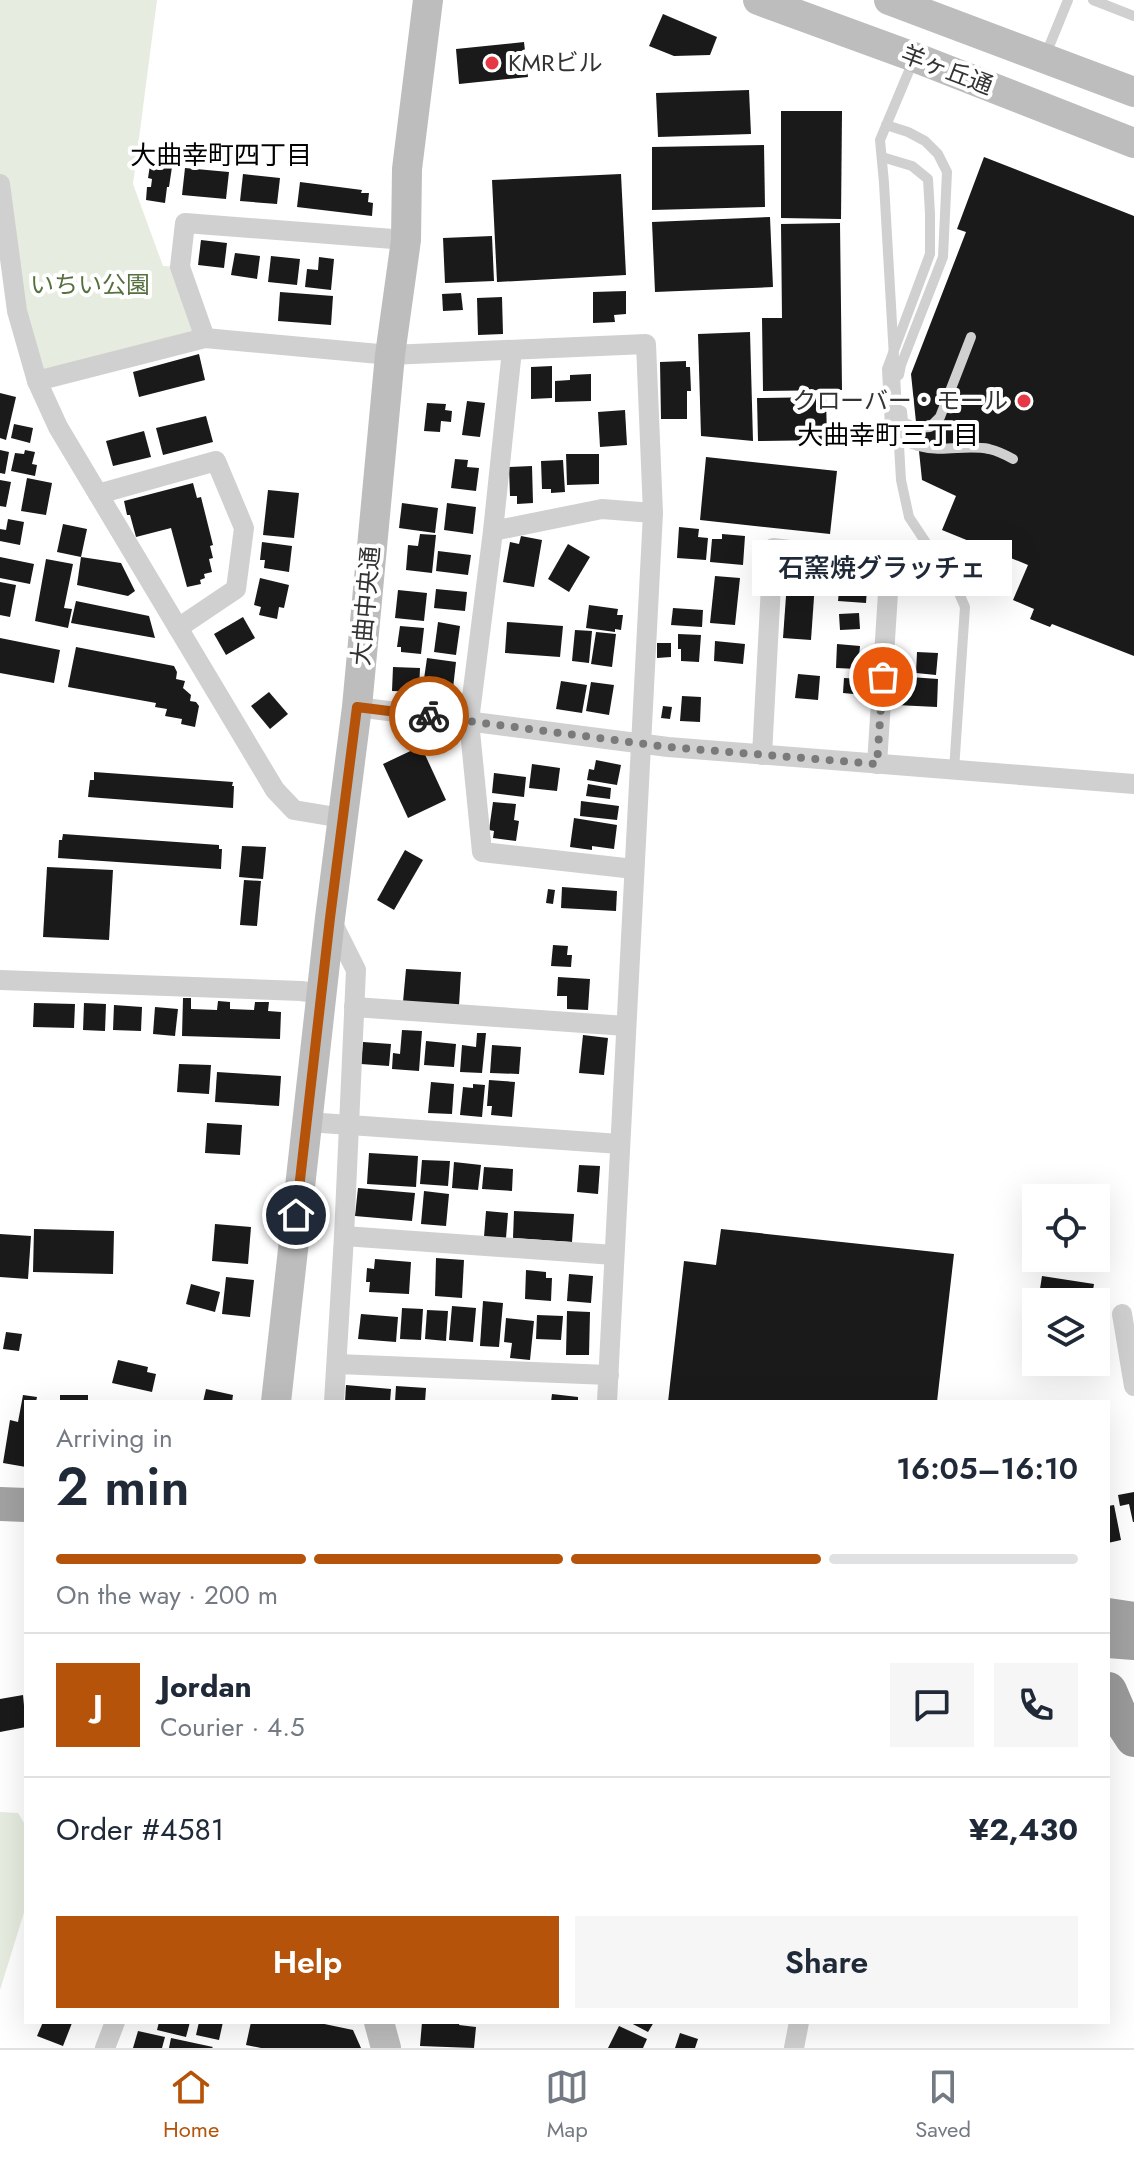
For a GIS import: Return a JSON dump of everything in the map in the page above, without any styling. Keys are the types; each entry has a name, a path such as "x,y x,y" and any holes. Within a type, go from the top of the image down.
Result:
{"highway":[{"path":"0,1504 24,1505"},
{"path":"0,1525 24,1526"},
{"path":"1110,1615 1134,1619"},
{"path":"1110,1641 1134,1643"},
{"path":"1110,1696 1134,1738"}],"main road":[{"name":"大曲中央通","path":"276,1400 357,707 390,355 406,240 407,169 428,0"},
{"name":"大曲中央通","path":"406,240 425,171 449,0"},
{"name":"羊ヶ丘通","path":"758,0 1134,143"},
{"name":"羊ヶ丘通","path":"900,1 1134,92"},
{"path":"380,2024 386,2048"}],"street":[{"path":"0,184 9,313 58,427 275,790 294,810 342,818"},
{"path":"205,338 180,267 185,223 406,240"},
{"path":"37,381 205,338 390,355 646,344 653,513 607,1400"},
{"path":"512,350 469,721 482,852 634,869"},
{"path":"98,494 216,461 244,528 236,589 178,628"},
{"path":"493,531 602,509 653,513"},
{"path":"762,755 773,548 890,562 877,764"},
{"path":"357,707 640,743 1134,784"},
{"path":"330,918 356,970 334,1400"},
{"path":"0,980 322,994"},
{"path":"354,1007 626,1026"},
{"path":"307,1122 620,1144"},
{"path":"344,1236 614,1255"},
{"path":"1122,1314 1134,1386"},
{"path":"337,1364 609,1375"},
{"path":"105,2048 114,2024"},
{"path":"794,2048 799,2024"}],"lane":[{"path":"1043,59 1068,0"},
{"path":"1093,0 1134,16"},
{"path":"914,57 880,140 901,480 909,517 958,591 965,607 954,770"},
{"path":"886,125 925,141 938,154 947,172 943,257 899,372 903,422 917,428 930,427 940,417 971,337"},
{"path":"882,157 912,166 928,179 930,214 930,254 887,369 890,427 894,434 918,446 934,450 990,449 1013,459"}],"green space":[{"name":"いちい公園","path":"0,0 157,0 133,184 163,266 180,267 205,338 37,381 0,184"},
{"path":"0,1812 18,1813 24,1823 24,1912 0,1990"}],"building":[{"path":"663,14 717,37 710,55 674,56 649,46"},
{"name":"KMRビル","path":"524,42 528,77 459,84 456,49"},
{"path":"749,90 751,134 658,137 656,93"},
{"path":"781,111 842,111 841,219 781,218"},
{"path":"764,145 765,207 652,210 652,147"},
{"name":"クローバー・モール","path":"984,157 1134,216 1134,656 1052,624 1050,627 1030,619 1034,609 1013,600 1028,565 942,530 956,496 922,480 911,374 966,232 957,229"},
{"path":"150,165 172,167 165,203 146,200 147,187 151,187 152,179 148,178"},
{"path":"185,168 229,172 226,199 182,195"},
{"path":"243,174 280,178 277,204 240,201"},
{"path":"621,174 626,275 497,282 492,180"},
{"path":"300,182 369,193 368,202 373,203 372,216 297,207"},
{"path":"770,217 773,287 655,292 652,222"},
{"path":"840,223 842,390 763,391 762,318 782,318 781,224"},
{"path":"492,236 494,281 445,283 443,238"},
{"path":"201,240 227,243 224,268 198,265"},
{"path":"235,253 260,256 257,279 231,275"},
{"path":"271,256 300,259 297,285 268,282"},
{"path":"319,257 334,259 331,290 305,287 307,269 318,270"},
{"path":"626,291 626,314 614,315 615,322 593,323 593,292"},
{"path":"280,292 333,296 331,325 278,321"},
{"path":"461,293 463,310 443,311 442,294"},
{"path":"502,297 503,334 478,335 477,298"},
{"path":"750,332 753,441 701,436 698,334"},
{"path":"199,354 205,380 139,397 133,372"},
{"path":"686,361 686,367 690,367 691,391 687,391 687,419 661,419 660,362"},
{"path":"552,366 552,398 531,399 531,367"},
{"path":"591,374 591,401 555,402 555,381 570,380 570,375"},
{"path":"0,393 16,397 6,440 0,438"},
{"path":"826,397 827,440 758,441 757,398"},
{"path":"467,401 485,403 480,437 462,435"},
{"path":"427,403 446,404 445,410 452,411 451,422 441,421 440,432 424,431"},
{"path":"625,410 627,445 600,447 598,412"},
{"path":"206,416 213,442 163,455 156,428"},
{"path":"14,424 33,428 30,443 11,438"},
{"path":"144,431 151,457 113,466 106,441"},
{"path":"0,450 9,452 5,474 0,473"},
{"path":"25,450 35,452 32,464 37,465 35,476 11,471 15,453 24,454"},
{"path":"566,454 599,454 599,484 567,485"},
{"path":"706,457 837,471 830,534 700,520"},
{"path":"455,459 468,460 467,467 479,468 476,491 451,488"},
{"path":"563,460 565,492 551,493 551,489 542,489 541,461"},
{"path":"532,466 533,503 517,504 517,496 510,496 509,467"},
{"path":"27,478 52,483 46,515 21,511"},
{"path":"0,480 11,482 6,507 0,506"},
{"path":"193,483 197,498 201,497 213,545 210,546 213,558 209,559 212,572 204,574 201,584 187,587 171,528 136,537 124,501"},
{"path":"268,490 299,493 294,538 263,535"},
{"path":"402,503 438,508 435,533 399,528"},
{"path":"447,503 476,507 473,534 444,530"},
{"path":"8,519 24,522 20,545 0,541 0,529 6,530"},
{"path":"63,524 87,529 81,557 57,552"},
{"path":"679,527 699,529 698,537 708,538 706,560 677,558"},
{"path":"420,534 436,535 432,573 406,570 408,545 418,546"},
{"path":"722,534 745,536 743,565 710,562 712,539 722,539"},
{"path":"521,536 542,540 534,587 503,582 510,542 519,544"},
{"path":"262,542 292,546 289,572 264,568 265,560 260,560"},
{"path":"568,544 590,557 569,592 548,579"},
{"path":"438,551 471,555 468,575 436,571"},
{"path":"0,557 34,564 30,584 0,578"},
{"path":"81,557 121,563 135,591 128,596 77,585"},
{"path":"46,559 73,564 64,608 72,609 68,628 35,621"},
{"path":"847,572 868,574 866,603 838,601 840,581 846,581"},
{"path":"715,576 740,578 735,625 710,623"},
{"path":"260,578 289,585 284,608 279,607 277,619 259,615 261,607 254,605"},
{"path":"0,582 16,585 10,617 0,615"},
{"path":"787,582 815,583 811,640 783,638"},
{"path":"436,589 467,592 465,611 434,608"},
{"path":"398,590 427,593 424,621 395,618"},
{"path":"76,601 149,616 155,638 71,623"},
{"path":"589,605 618,609 617,615 623,615 621,630 586,628"},
{"path":"673,608 703,610 702,627 671,625"},
{"path":"859,613 860,629 840,630 839,614"},
{"path":"243,617 255,638 226,655 214,634"},
{"path":"438,622 460,626 456,655 434,652"},
{"path":"507,622 563,626 560,657 505,653"},
{"path":"400,626 424,628 421,654 401,652 401,647 397,647"},
{"path":"575,630 592,631 589,663 572,661"},
{"path":"596,632 616,634 612,667 591,664"},
{"path":"678,634 701,635 699,662 681,661"},
{"path":"0,638 60,650 54,683 0,673"},
{"path":"715,641 745,644 743,664 714,661"},
{"path":"657,643 671,643 671,657 657,658"},
{"path":"837,644 860,646 858,669 836,668"},
{"path":"76,647 174,666 176,679 185,681 183,688 191,695 190,701 199,706 195,727 181,724 182,719 165,716 167,709 155,707 156,703 68,687"},
{"path":"917,652 938,653 936,675 916,673"},
{"path":"427,658 456,662 452,697 422,693"},
{"path":"393,667 420,668 419,692 392,691"},
{"path":"798,674 820,676 818,700 795,698"},
{"path":"910,677 938,679 937,707 896,705 897,687 909,687"},
{"path":"844,678 865,679 864,695 843,693"},
{"path":"561,681 587,685 582,713 556,709"},
{"path":"591,682 614,685 609,715 586,711"},
{"path":"269,692 288,714 270,729 251,706"},
{"path":"682,696 701,697 700,722 680,721"},
{"path":"663,706 672,707 670,719 661,718"},
{"path":"421,746 446,800 408,818 383,764"},
{"path":"596,760 621,765 617,785 587,780 589,769 594,770"},
{"path":"532,764 560,768 557,791 529,788"},
{"path":"94,772 233,782 233,808 88,797"},
{"path":"494,773 526,777 524,797 492,793"},
{"path":"588,784 611,788 610,799 586,796"},
{"path":"581,801 619,806 617,820 580,816"},
{"path":"493,802 516,804 514,820 519,821 516,841 493,838 494,831 489,830"},
{"path":"574,818 617,825 614,849 570,847"},
{"path":"63,834 219,845 222,849 221,869 58,858 59,840 62,840"},
{"path":"242,846 266,847 263,879 239,877"},
{"path":"405,850 423,860 394,910 377,900"},
{"path":"47,867 113,870 109,940 43,937"},
{"path":"244,880 261,881 257,926 240,925"},
{"path":"562,887 617,891 616,911 561,908"},
{"path":"548,889 555,890 553,904 546,903"},
{"path":"553,945 568,946 567,955 572,955 571,967 551,966"},
{"path":"406,969 461,972 459,1005 403,1002"},
{"path":"558,977 590,979 588,1010 567,1009 567,996 557,996"},
{"path":"183,998 191,998 191,1009 217,1010 218,1001 230,1002 230,1009 254,1010 255,1002 269,1002 268,1011 281,1012 280,1039 182,1036"},
{"path":"34,1003 75,1004 74,1028 33,1027"},
{"path":"84,1003 106,1004 105,1031 83,1030"},
{"path":"114,1005 142,1007 141,1031 113,1030"},
{"path":"155,1007 178,1009 175,1036 153,1034"},
{"path":"402,1030 422,1031 419,1071 392,1069 393,1053 400,1054"},
{"path":"477,1033 486,1033 482,1073 460,1072 462,1045 476,1047"},
{"path":"583,1035 608,1038 604,1075 579,1073"},
{"path":"426,1041 456,1044 454,1067 424,1065"},
{"path":"363,1042 391,1044 389,1066 361,1064"},
{"path":"492,1045 521,1047 519,1074 490,1073"},
{"path":"179,1064 211,1065 209,1094 177,1092"},
{"path":"217,1072 281,1076 279,1106 215,1102"},
{"path":"489,1080 515,1082 512,1117 491,1115 492,1106 487,1106"},
{"path":"431,1082 454,1084 452,1114 428,1113"},
{"path":"473,1084 485,1085 482,1117 460,1115 463,1087 473,1088"},
{"path":"207,1123 242,1125 240,1155 205,1153"},
{"path":"369,1153 418,1156 416,1187 367,1184"},
{"path":"422,1160 450,1161 448,1186 420,1184"},
{"path":"454,1162 481,1165 478,1190 452,1188"},
{"path":"579,1165 600,1166 598,1194 577,1192"},
{"path":"484,1167 513,1169 512,1191 482,1189"},
{"path":"358,1188 415,1193 412,1221 355,1216"},
{"path":"424,1191 449,1194 446,1226 421,1224"},
{"path":"486,1211 508,1213 506,1238 484,1237"},
{"path":"514,1211 574,1214 572,1242 513,1238"},
{"path":"215,1224 251,1227 248,1264 212,1261"},
{"path":"34,1229 114,1231 113,1274 33,1272"},
{"path":"721,1229 954,1254 937,1400 668,1400 684,1261 716,1265"},
{"path":"0,1234 31,1236 28,1279 0,1277"},
{"path":"436,1258 464,1260 462,1298 435,1296"},
{"path":"375,1259 411,1262 409,1294 369,1292 367,1268 374,1269"},
{"path":"526,1270 546,1272 546,1278 552,1278 551,1301 525,1299"},
{"path":"569,1274 593,1276 591,1303 567,1301"},
{"path":"1042,1276 1094,1284 1093,1288 1040,1288"},
{"path":"226,1277 254,1280 250,1317 222,1314"},
{"path":"191,1284 220,1292 215,1312 186,1304"},
{"path":"483,1301 503,1303 499,1347 480,1346"},
{"path":"452,1306 476,1308 473,1342 449,1340"},
{"path":"402,1308 423,1309 421,1340 400,1339"},
{"path":"427,1310 448,1311 446,1341 425,1339"},
{"path":"567,1311 590,1312 589,1355 566,1355"},
{"path":"361,1314 398,1317 396,1342 358,1339"},
{"path":"537,1315 563,1316 561,1340 536,1339"},
{"path":"506,1318 534,1321 530,1360 510,1358 512,1343 504,1342"},
{"path":"6,1332 22,1334 19,1351 3,1349"},
{"path":"118,1360 148,1367 147,1372 156,1374 152,1392 112,1383"},
{"path":"346,1385 391,1389 390,1400 345,1400"},
{"path":"396,1386 426,1388 425,1400 395,1400"},
{"path":"206,1389 233,1395 232,1400 203,1400"},
{"path":"552,1394 578,1397 578,1400 551,1400"},
{"path":"23,1395 37,1397 36,1400 24,1400 24,1467 3,1463 10,1420 18,1422"},
{"path":"60,1395 88,1395 88,1400 60,1400"},
{"path":"1134,1492 1133,1522 1129,1504 1120,1506 1118,1495"},
{"path":"1114,1505 1121,1540 1110,1543 1110,1506"},
{"path":"23,1695 24,1727 0,1732 0,1699"},
{"path":"42,2024 72,2024 63,2046 37,2036"},
{"path":"158,2024 189,2024 186,2037 157,2030"},
{"path":"199,2024 223,2024 219,2040 196,2035"},
{"path":"251,2024 324,2024 353,2030 361,2048 261,2048 246,2045"},
{"path":"422,2024 476,2027 474,2048 420,2046"},
{"path":"633,2024 653,2024 648,2032"},
{"path":"619,2026 647,2039 643,2048 608,2048"},
{"path":"138,2031 165,2037 162,2048 133,2048"},
{"path":"680,2033 698,2039 695,2048 675,2048"},
{"path":"171,2038 213,2047 169,2048"}],"way so far":[{"path":"429,716 668,747 877,764 883,677"}],"place":[{"name":"KMRビル","path":"492,63"},
{"name":"クローバー・モール","path":"1024,401"},
{"name":"石窯焼グラッチェ","path":"883,677"}],"district":[{"name":"大曲幸町四丁目","path":"221,155"},
{"name":"大曲幸町三丁目","path":"888,435"}],"route":[{"path":"296,1215 357,707 429,716"}]}
